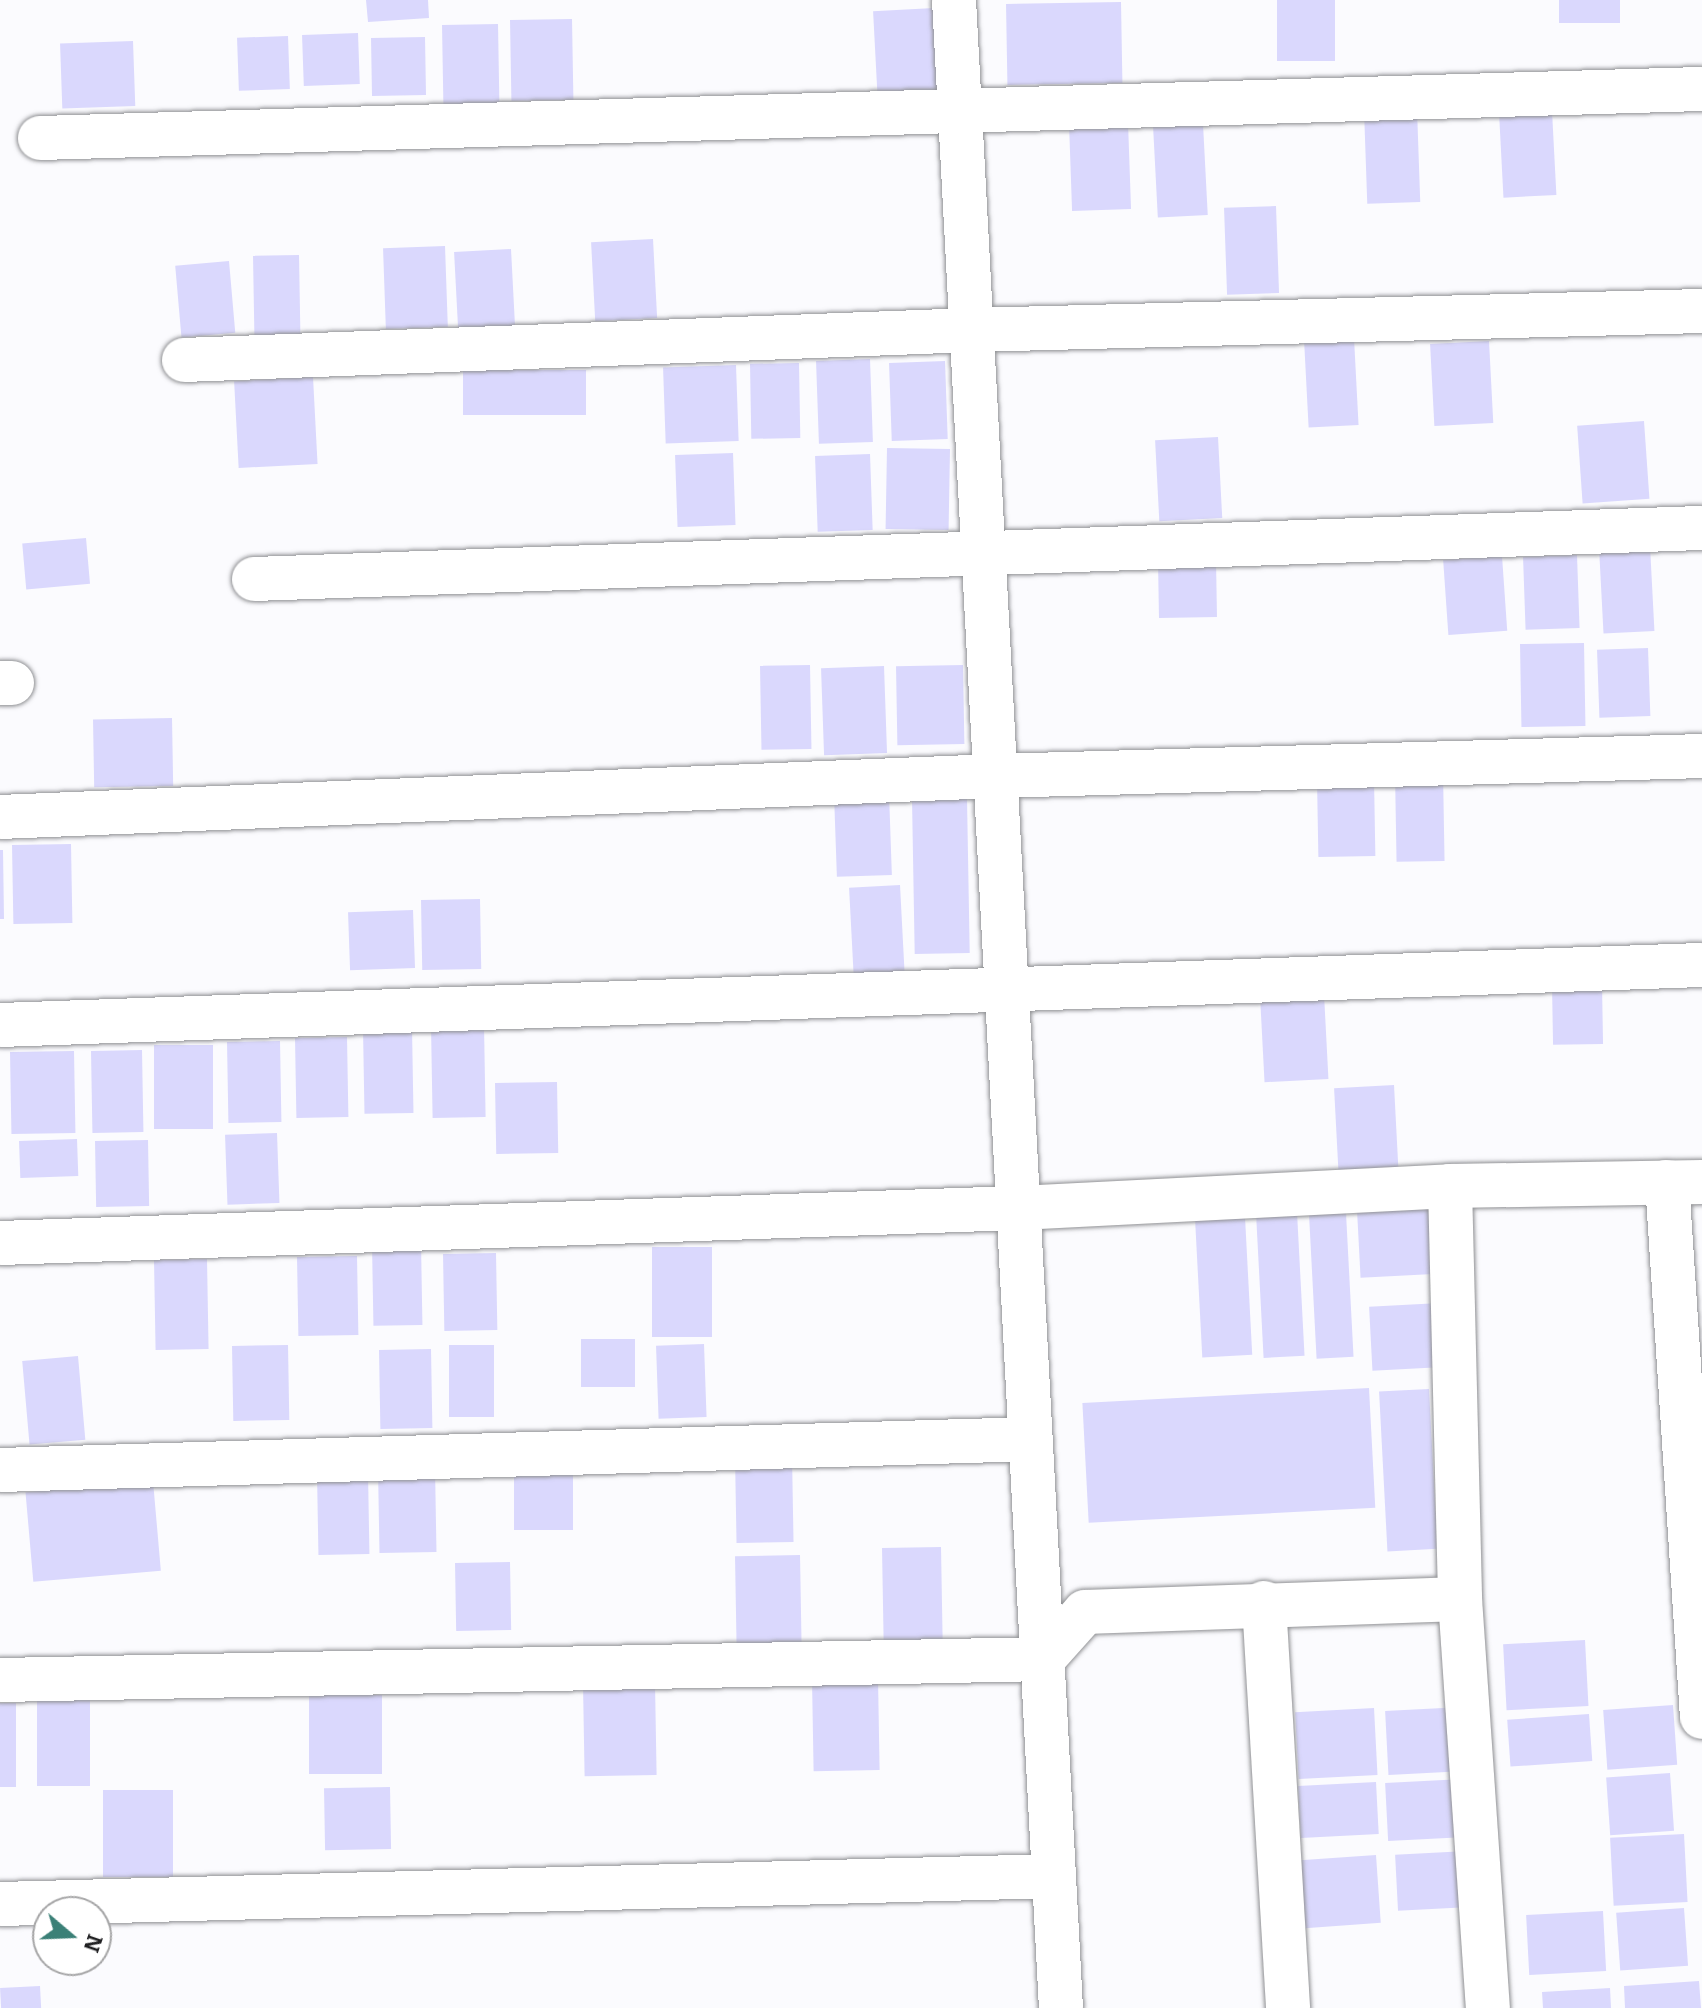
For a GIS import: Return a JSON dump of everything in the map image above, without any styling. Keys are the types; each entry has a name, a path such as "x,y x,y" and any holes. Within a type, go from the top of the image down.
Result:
{"street":[{"path":"954,0 1061,2008"},
{"path":"40,138 1702,89"},
{"path":"184,360 972,330 1702,311"},
{"path":"254,579 984,550 1702,528"},
{"path":"0,817 996,776 1702,756"},
{"path":"0,1025 1702,965"},
{"path":"0,1243 1019,1208 1450,1186 1684,1182 1702,1717"},
{"path":"1450,1186 1460,1599 1488,2008"},
{"path":"0,1470 1031,1439"},
{"path":"0,1680 1043,1659 1085,1612 1264,1603 1460,1599"},
{"path":"1264,1603 1288,2008"},
{"path":"0,1904 1054,1876"}],"building":[{"path":"366,0 428,0 429,18 368,22"},
{"path":"1277,0 1335,0 1335,61 1277,61"},
{"path":"1559,0 1620,0 1620,23 1559,23"},
{"path":"1121,2 1122,83 1007,85 1006,4"},
{"path":"934,8 939,100 878,103 873,11"},
{"path":"572,19 573,100 511,101 510,20"},
{"path":"498,24 499,104 443,105 442,25"},
{"path":"358,33 360,84 304,86 302,35"},
{"path":"288,36 290,89 239,91 237,38"},
{"path":"425,37 426,95 372,96 371,38"},
{"path":"133,41 135,106 62,109 60,44"},
{"path":"1417,109 1420,202 1367,204 1364,111"},
{"path":"1552,111 1556,195 1503,198 1499,114"},
{"path":"1128,122 1131,209 1072,211 1069,124"},
{"path":"1203,124 1208,215 1158,217 1153,127"},
{"path":"1276,206 1279,293 1227,295 1224,208"},
{"path":"653,239 657,318 595,321 591,242"},
{"path":"445,246 448,327 386,329 383,248"},
{"path":"511,249 515,328 458,331 454,252"},
{"path":"299,255 301,341 255,342 253,256"},
{"path":"229,261 235,333 181,337 175,266"},
{"path":"1354,338 1359,425 1309,427 1304,341"},
{"path":"1489,341 1493,423 1434,426 1430,344"},
{"path":"870,359 873,442 819,444 816,361"},
{"path":"945,361 948,439 892,441 889,363"},
{"path":"799,363 800,438 751,439 750,364"},
{"path":"736,365 739,441 666,444 663,368"},
{"path":"463,370 586,370 586,415 463,415"},
{"path":"313,377 318,464 239,468 234,381"},
{"path":"1644,421 1649,499 1583,503 1577,426"},
{"path":"1218,437 1222,518 1159,521 1155,440"},
{"path":"887,448 950,449 949,530 886,529"},
{"path":"733,453 736,525 678,527 675,455"},
{"path":"870,454 873,530 818,532 815,456"},
{"path":"86,538 90,584 26,589 22,544"},
{"path":"1650,546 1654,631 1604,634 1599,549"},
{"path":"1577,555 1580,628 1526,630 1523,557"},
{"path":"1502,556 1507,631 1448,635 1443,560"},
{"path":"1216,560 1217,617 1159,618 1158,561"},
{"path":"1584,643 1585,726 1521,727 1520,644"},
{"path":"1648,648 1650,716 1599,718 1597,650"},
{"path":"810,665 811,749 761,750 760,666"},
{"path":"963,665 964,744 897,745 896,666"},
{"path":"884,666 887,753 824,755 821,668"},
{"path":"172,718 173,786 94,787 93,719"},
{"path":"1443,772 1445,861 1397,862 1395,773"},
{"path":"1374,778 1375,856 1318,857 1317,779"},
{"path":"889,793 892,875 837,877 834,795"},
{"path":"967,798 970,953 915,954 912,799"},
{"path":"71,844 72,923 13,924 12,845"},
{"path":"0,850 3,850 4,919 0,919"},
{"path":"900,885 905,972 854,975 849,888"},
{"path":"480,899 481,969 422,970 421,900"},
{"path":"413,910 415,968 350,970 348,912"},
{"path":"1602,984 1603,1044 1553,1045 1552,985"},
{"path":"1324,994 1328,1079 1265,1082 1260,997"},
{"path":"484,1025 486,1117 433,1118 431,1026"},
{"path":"412,1028 413,1113 364,1114 363,1029"},
{"path":"347,1037 348,1117 296,1118 295,1038"},
{"path":"280,1041 281,1122 228,1123 227,1042"},
{"path":"154,1045 213,1045 213,1129 154,1129"},
{"path":"142,1050 143,1132 92,1133 91,1051"},
{"path":"74,1051 75,1133 11,1134 10,1052"},
{"path":"557,1082 558,1153 496,1154 495,1083"},
{"path":"1394,1085 1398,1168 1338,1171 1334,1088"},
{"path":"277,1133 279,1203 227,1205 225,1135"},
{"path":"77,1139 78,1176 20,1178 19,1141"},
{"path":"148,1140 149,1206 96,1207 95,1141"},
{"path":"1430,1208 1433,1274 1361,1278 1357,1212"},
{"path":"1297,1212 1305,1356 1264,1358 1256,1214"},
{"path":"1346,1213 1354,1357 1317,1359 1309,1215"},
{"path":"1245,1217 1252,1355 1202,1357 1195,1220"},
{"path":"421,1243 422,1325 373,1326 372,1244"},
{"path":"652,1247 712,1247 712,1337 652,1337"},
{"path":"496,1253 497,1330 444,1331 443,1254"},
{"path":"357,1256 358,1335 298,1336 297,1257"},
{"path":"207,1259 209,1349 156,1350 154,1260"},
{"path":"1440,1303 1443,1367 1372,1371 1369,1307"},
{"path":"581,1339 635,1339 635,1387 581,1387"},
{"path":"704,1344 707,1417 659,1419 656,1346"},
{"path":"288,1345 289,1420 233,1421 232,1346"},
{"path":"449,1345 494,1345 494,1417 449,1417"},
{"path":"431,1349 432,1428 380,1429 379,1350"},
{"path":"78,1356 85,1440 30,1445 22,1361"},
{"path":"1369,1388 1375,1508 1089,1523 1082,1403"},
{"path":"1429,1389 1437,1549 1387,1551 1379,1392"},
{"path":"792,1455 794,1542 737,1543 735,1456"},
{"path":"514,1464 573,1464 573,1530 514,1530"},
{"path":"435,1467 436,1552 379,1553 378,1468"},
{"path":"368,1472 369,1554 318,1555 317,1473"},
{"path":"153,1481 161,1571 33,1582 25,1492"},
{"path":"941,1547 943,1642 884,1643 882,1548"},
{"path":"800,1555 802,1644 737,1645 735,1556"},
{"path":"510,1562 511,1630 456,1631 455,1563"},
{"path":"1585,1640 1588,1706 1507,1710 1503,1644"},
{"path":"878,1678 880,1770 814,1771 812,1679"},
{"path":"655,1683 657,1775 585,1776 583,1684"},
{"path":"37,1694 90,1694 90,1786 37,1786"},
{"path":"309,1695 382,1695 382,1774 309,1774"},
{"path":"0,1703 16,1703 16,1787 0,1787"},
{"path":"1673,1705 1677,1765 1607,1770 1603,1710"},
{"path":"1462,1707 1465,1771 1388,1775 1385,1711"},
{"path":"1374,1708 1378,1775 1299,1779 1295,1712"},
{"path":"1589,1714 1592,1761 1510,1767 1507,1720"},
{"path":"1670,1773 1674,1831 1610,1835 1606,1777"},
{"path":"1463,1779 1466,1837 1388,1841 1385,1783"},
{"path":"1376,1782 1379,1834 1301,1838 1298,1786"},
{"path":"390,1787 391,1849 325,1850 324,1788"},
{"path":"103,1790 173,1790 173,1877 103,1877"},
{"path":"1684,1834 1688,1902 1614,1906 1610,1838"},
{"path":"1467,1851 1470,1907 1398,1911 1395,1855"},
{"path":"1376,1855 1381,1923 1305,1928 1300,1860"},
{"path":"1684,1908 1688,1966 1620,1971 1616,1913"},
{"path":"1603,1911 1606,1971 1529,1975 1526,1915"},
{"path":"1699,1981 1701,2008 1625,2008 1624,1986"},
{"path":"40,1986 41,2008 1,2008 0,1988"},
{"path":"1610,1988 1611,2008 1543,2008 1542,1992"}]}
